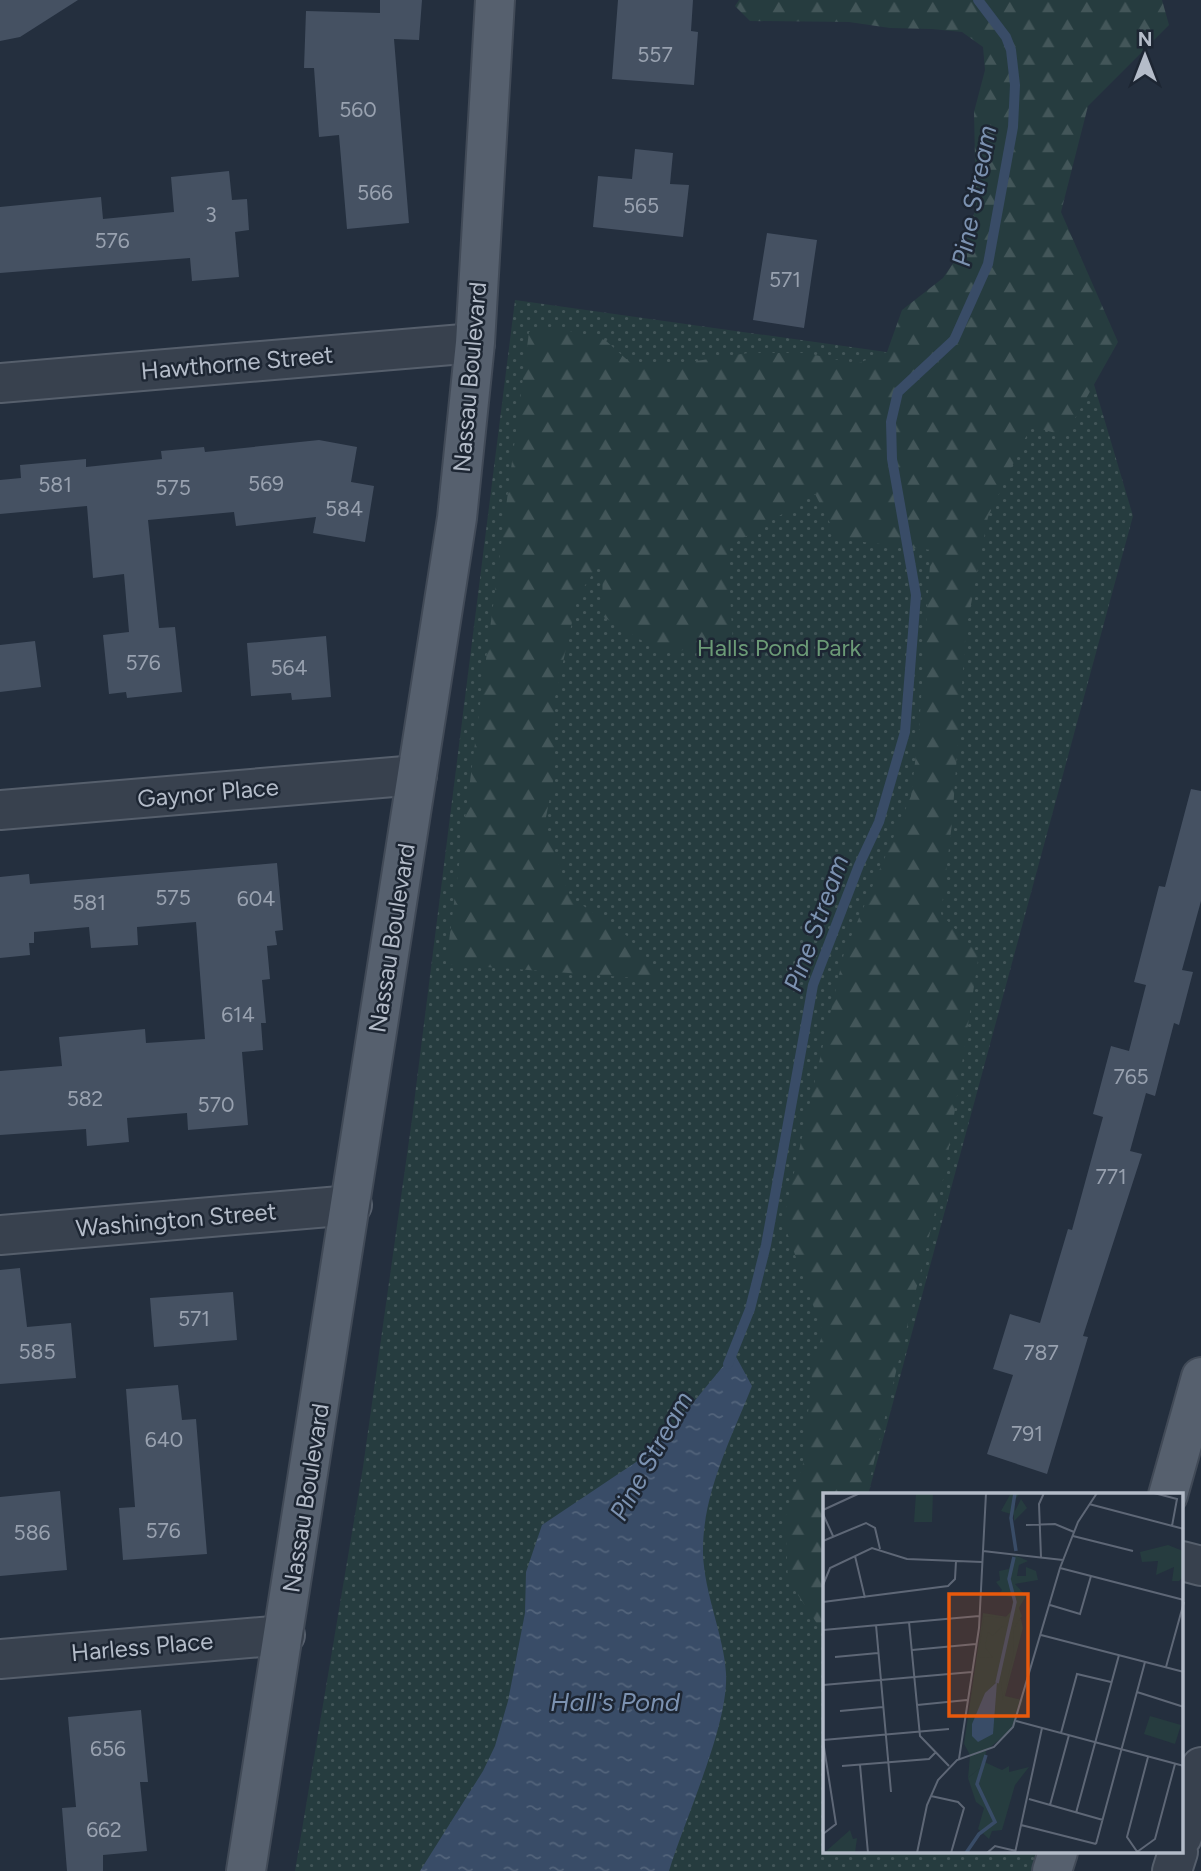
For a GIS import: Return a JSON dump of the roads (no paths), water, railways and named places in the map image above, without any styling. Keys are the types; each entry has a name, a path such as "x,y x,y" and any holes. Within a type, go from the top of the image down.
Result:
{"main road":[{"name":"Nassau Boulevard","path":"246,1871 285,1635 457,518 475,343 495,0"},
{"path":"1169,1493 1201,1377"},
{"path":"1052,1871 1057,1854"}],"street":[{"name":"Hawthorne Street","path":"0,383 475,343"},
{"name":"Gaynor Place","path":"0,810 416,775"},
{"name":"Washington Street","path":"0,1235 352,1205"},
{"path":"1184,1562 1201,1566"},
{"name":"Harless Place","path":"0,1659 285,1635"},
{"path":"1184,1830 1201,1767"},
{"path":"1172,1871 1177,1854"}],"water":[{"name":"Hall's Pond","path":"734,1353 752,1386 719,1467 707,1509 703,1553 707,1583 722,1644 726,1673 725,1694 714,1745 669,1871 420,1871 483,1771 495,1746 508,1701 525,1613 526,1572 542,1525 654,1450"}],"waterway":[{"name":"Pine Stream","path":"728,1364 750,1309 766,1245 813,985 859,865 879,822 905,732 916,595 892,459 891,422 898,392 954,340 988,264 1013,127 1015,85 1011,50 1006,37 978,0"}],"park label":[{"name":"Halls Pond Park","path":"779,648"}]}
